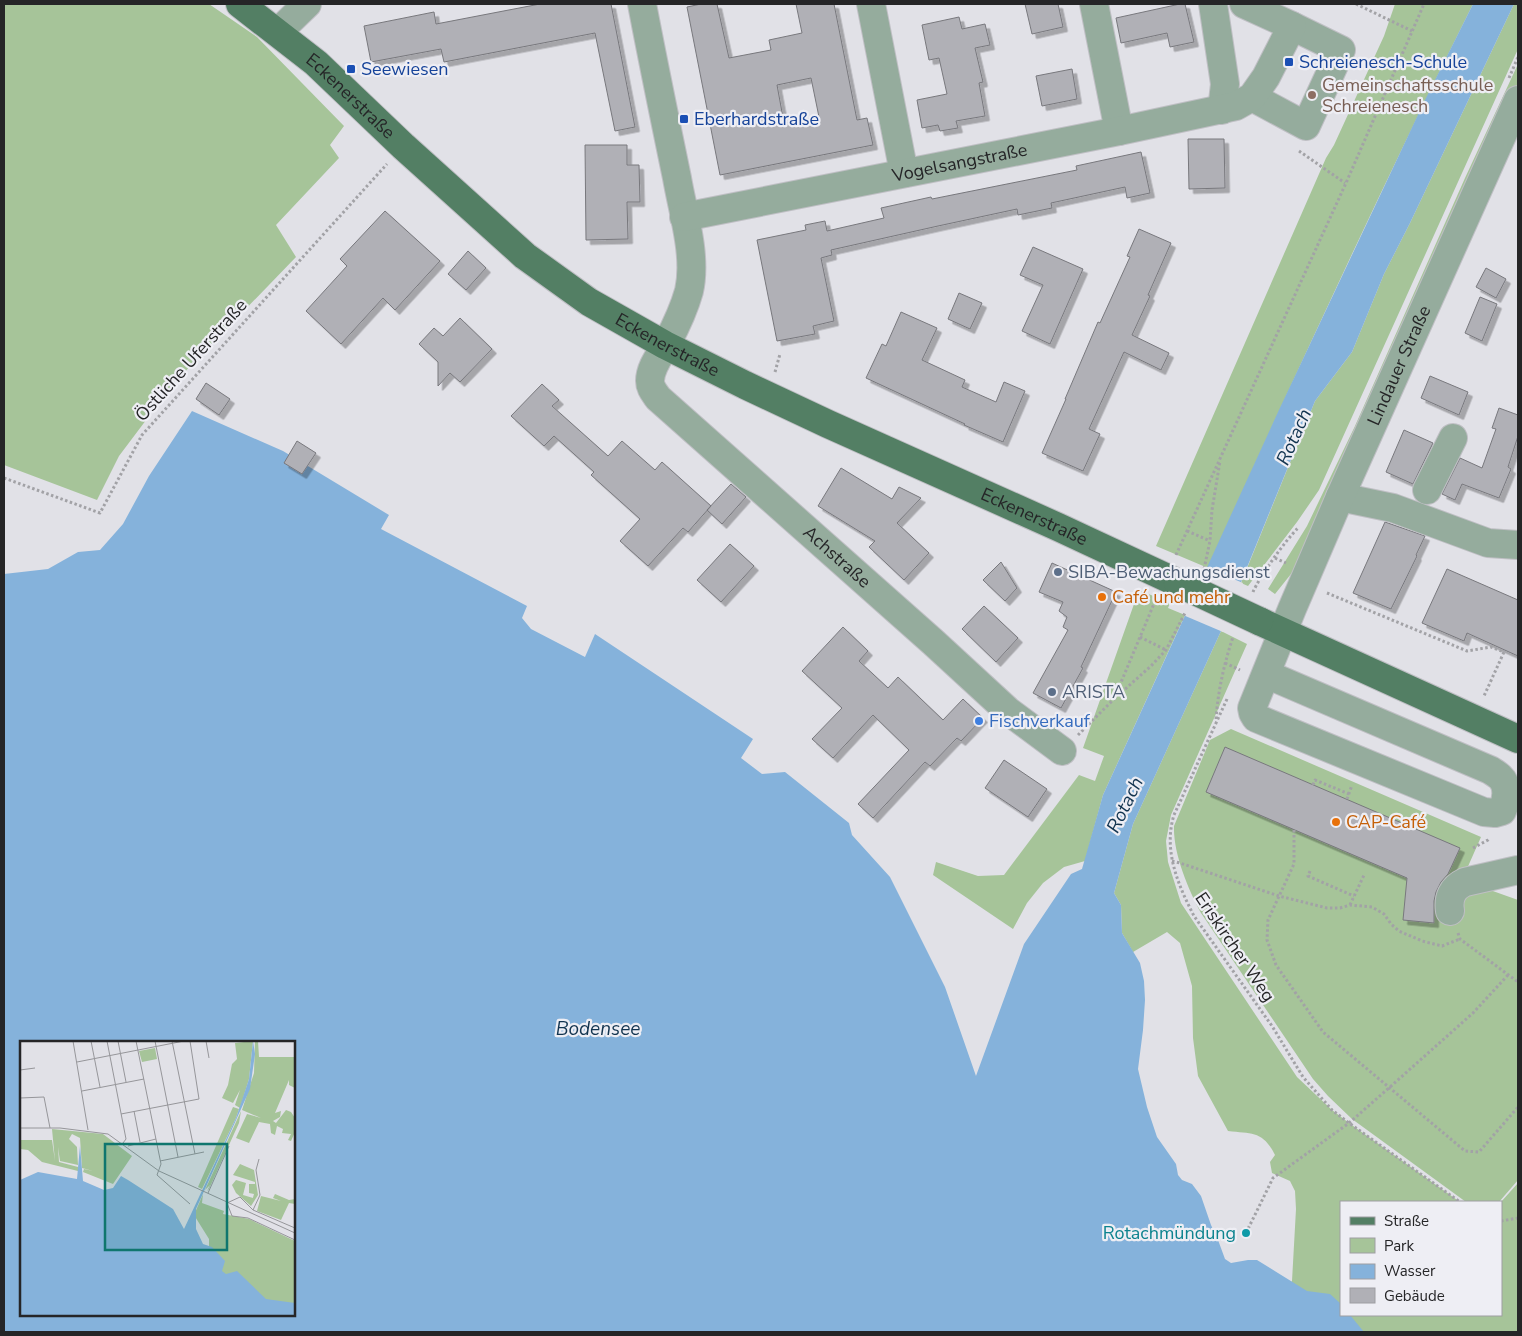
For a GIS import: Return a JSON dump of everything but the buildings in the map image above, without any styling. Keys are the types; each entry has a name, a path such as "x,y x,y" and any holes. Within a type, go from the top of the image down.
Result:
{"main road":[{"name":"Eckenerstraße","path":"240,4 316,63 403,146 525,256 589,302 665,345 828,424 1169,578"},
{"path":"1169,578 1271,627 1518,739"}],"street":[{"path":"278,32 307,4"},
{"path":"642,4 690,251 691,272 684,309 665,345"},
{"path":"871,4 904,174"},
{"path":"1094,4 1119,131"},
{"path":"1213,4 1224,84 1237,104 1306,126 1341,50 1244,4"},
{"path":"1237,104 1266,77 1292,26"},
{"name":"Lindauer Straße","path":"1255,669 1490,770 1501,778 1505,785 1506,803 1502,811 1495,813 1484,812 1256,718 1253,713 1252,703 1255,669 1294,573 1340,496 1518,100"},
{"name":"Vogelsangstraße","path":"684,217 1119,131 1237,104"},
{"name":"Achstraße","path":"665,345 655,364 650,381 658,398 933,642 1008,712 1062,751"},
{"path":"1427,490 1453,438"},
{"path":"1340,496 1392,508 1488,543 1518,545"},
{"path":"1450,912 1449,903 1452,892 1460,884 1518,870"}],"path":[{"path":"1356,4 1412,31"},
{"path":"1114,699 1140,636 1169,578 1187,531 1346,183 1424,4"},
{"name":"Östliche Uferstraße","path":"4,478 100,513 142,435 389,162"},
{"path":"775,372 780,354"},
{"path":"1206,564 1221,456"},
{"path":"1255,586 1288,539 1300,526"},
{"path":"1187,531 1210,540"},
{"path":"1275,558 1294,573 1467,651 1491,647 1504,651 1483,699"},
{"path":"1062,751 1166,650 1182,618"},
{"path":"1140,636 1166,650"},
{"path":"1216,722 1225,663 1233,638"},
{"path":"1225,663 1238,669"},
{"path":"1237,678 1255,669"},
{"name":"Eriskircher Weg","path":"1230,694 1171,825 1172,861 1181,890 1194,916 1272,1026 1303,1077 1332,1110 1459,1201"},
{"path":"1313,784 1315,780 1349,794"},
{"path":"1294,830 1294,864 1268,920 1267,940 1276,965 1323,1032 1465,1151 1479,1152 1518,1106"},
{"path":"1172,861 1279,896 1327,908 1340,908 1350,905 1372,907 1384,914 1400,931 1422,941 1442,946 1460,939"},
{"path":"1310,871 1308,876 1354,896"},
{"path":"1350,905 1364,875"},
{"path":"1450,912 1460,939 1518,982"},
{"path":"1246,1233 1273,1178 1349,1122 1390,1087 1473,1013 1508,975"},
{"path":"1502,1221 1518,1218"}],"green space":[{"path":"4,4 209,4 257,37 344,126 330,145 339,158 276,225 296,257 174,383 119,456 97,500 4,465"},
{"path":"1395,4 1473,4 1404,144 1208,568 1156,546 1326,158 1334,145 1384,36"},
{"path":"1514,4 1518,4 1518,49 1319,490 1248,586 1241,583 1315,401 1352,352 1384,274"},
{"path":"1518,64 1518,84 1295,569 1275,594 1268,589 1307,526 1355,426 1465,178"},
{"path":"1139,590 1170,603 1168,608 1185,615 1103,795 1085,861 1064,867 1043,883 1027,903 1013,929 933,875 936,862 978,876 1004,875 1079,775 1095,781 1104,756 1083,748"},
{"path":"1221,631 1247,644 1171,815 1166,841 1168,862 1181,903 1297,1077 1332,1110 1459,1201 1340,1201 1340,1316 1502,1316 1502,1201 1518,1183 1518,1332 1253,1332 1292,1281 1296,1209 1295,1191 1290,1181 1272,1173 1270,1162 1275,1155 1266,1142 1256,1135 1228,1131 1198,1076 1193,1038 1192,986 1180,943 1167,932 1133,952 1122,933 1121,905 1114,893 1133,824"},
{"path":"1231,729 1481,837 1462,880 1518,900 1518,1180 1500,1201 1465,1201 1352,1119 1328,1096 1313,1079 1201,913 1182,871 1174,837 1174,826 1210,740"}],"water":[{"name":"Bodensee","path":"1473,4 1514,4 1384,274 1352,352 1315,401 1221,631 1133,824 1114,893 1121,905 1122,933 1140,963 1144,981 1143,1030 1138,1069 1147,1107 1157,1137 1176,1164 1178,1175 1182,1180 1192,1184 1201,1196 1225,1259 1231,1263 1257,1260 1307,1291 1330,1294 1340,1303 1340,1316 1351,1316 1364,1332 4,1332 4,574 48,569 78,552 100,550 123,524 149,476 192,411 283,451 389,515 381,529 527,606 522,618 531,629 585,657 595,634 753,739 741,758 762,774 785,772 849,823 852,835 890,877 945,987 976,1076 1024,944 1071,874 1082,869 1103,795 1278,412 1424,102"}],"pier":[{"path":"1205,567 1243,583 1223,632 1183,615"}],"place":[{"name":"Schreienesch-Schule","path":"1289,62"},
{"name":"Seewiesen","path":"351,69"},
{"name":"Gemeinschaftsschule Schreienesch","path":"1312,95"},
{"name":"Eberhardstraße","path":"684,119"},
{"name":"SIBA-Bewachungsdienst","path":"1058,572"},
{"name":"Café und mehr","path":"1102,597"},
{"name":"ARISTA","path":"1052,692"},
{"name":"Fischverkauf","path":"979,721"},
{"name":"CAP-Café","path":"1336,822"},
{"name":"Rotachmündung","path":"1246,1233"}],"water label":[{"name":"Rotach","path":"1294,437"},
{"name":"Rotach","path":"1125,805"}]}
